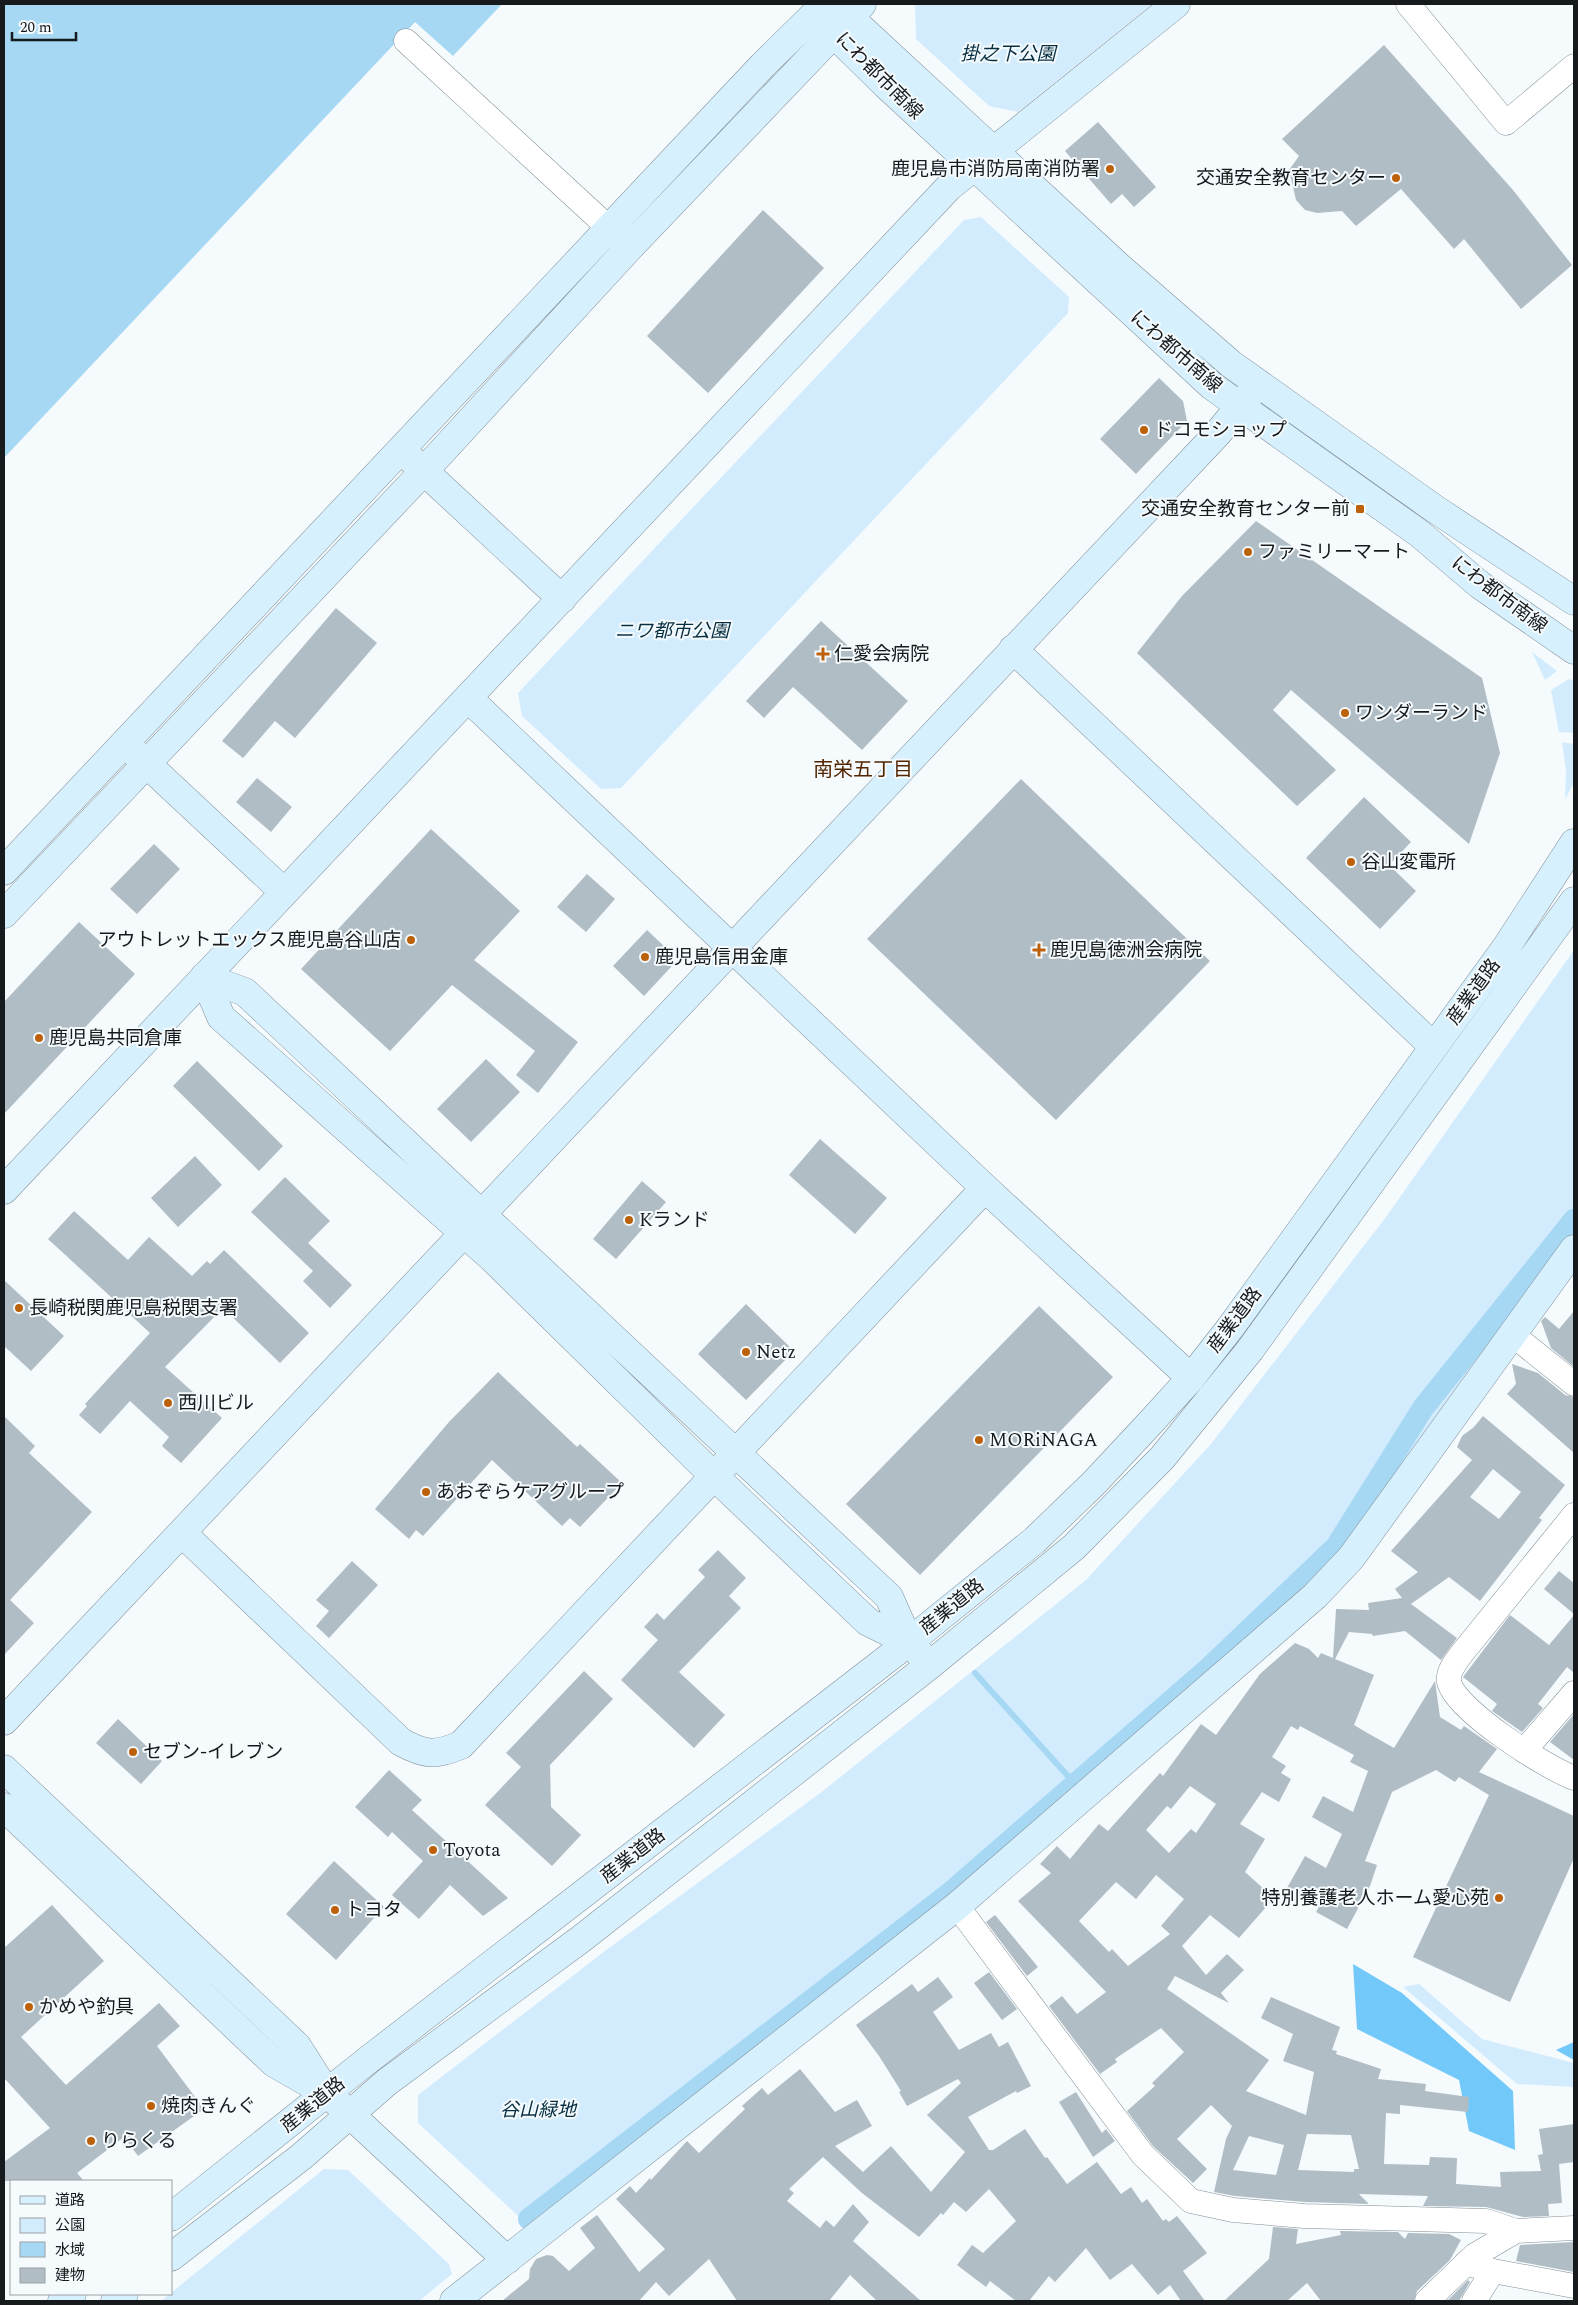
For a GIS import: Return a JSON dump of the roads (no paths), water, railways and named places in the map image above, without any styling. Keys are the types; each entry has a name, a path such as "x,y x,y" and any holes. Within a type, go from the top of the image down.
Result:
{"street":[{"path":"4,1190 949,187 1176,4"},
{"path":"1408,4 1506,122 1574,66"},
{"path":"4,871 763,65 824,5"},
{"name":"にわ都市南線","path":"824,5 848,18 984,159 1212,386 1420,534 1480,585 1574,650"},
{"path":"4,914 424,471 630,247 848,18"},
{"path":"406,41 630,247"},
{"name":"にわ都市南線","path":"984,159 1117,265 1231,364 1435,509 1574,601"},
{"path":"4,1721 465,1233 1013,648 1218,433 1258,384"},
{"path":"400,450 562,599"},
{"path":"1013,648 1434,1047"},
{"path":"468,698 985,1188 1191,1378"},
{"path":"125,743 284,892"},
{"name":"産業道路","path":"172,2216 909,1642 1035,1540 1094,1483 1191,1378 1236,1320 1507,946 1574,843"},
{"name":"産業道路","path":"172,2256 301,2156 387,2082 581,1939 930,1665 1074,1547 1155,1465 1190,1425 1250,1350 1574,901"},
{"path":"204,977 245,992 737,1452 890,1597 909,1642 930,1665"},
{"path":"204,977 221,1017 465,1233 714,1476 868,1622 909,1642"},
{"path":"182,1533 401,1742 416,1750 441,1753 461,1746 985,1188"},
{"path":"454,2301 957,1906 1321,1590 1351,1558 1574,1249"},
{"path":"1513,1335 1574,1384"},
{"path":"1574,1515 1451,1669 1449,1682 1457,1696 1476,1714 1524,1751 1542,1763 1574,1778"},
{"path":"1524,1751 1574,1693"},
{"path":"4,1769 297,2046 328,2094"},
{"path":"4,1807 274,2063 328,2094 506,2260"},
{"path":"957,1906 1143,2155 1191,2201 1233,2210 1287,2215 1486,2221 1516,2231 1574,2228"},
{"path":"1427,2301 1474,2255 1516,2231"},
{"path":"1466,2263 1493,2271 1574,2286"},
{"path":"1474,2301 1493,2271"}],"water":[{"path":"4,4 502,4 453,56 415,22 4,458"}],"waterway":[{"path":"529,2219 950,1893 1209,1668 1336,1547 1423,1408 1574,1220"},
{"path":"975,1673 1076,1785"}],"place":[{"name":"鹿児島市消防局南消防署","path":"1110,169"},
{"name":"交通安全教育センター","path":"1396,178"},
{"name":"ドコモショップ","path":"1144,430"},
{"name":"交通安全教育センター前","path":"1360,509"},
{"name":"ファミリーマート","path":"1248,552"},
{"name":"仁愛会病院","path":"823,654"},
{"name":"ワンダーランド","path":"1345,713"},
{"name":"谷山変電所","path":"1351,862"},
{"name":"アウトレットエックス鹿児島谷山店","path":"411,940"},
{"name":"鹿児島徳洲会病院","path":"1039,950"},
{"name":"鹿児島信用金庫","path":"645,957"},
{"name":"鹿児島共同倉庫","path":"39,1038"},
{"name":"Kランド","path":"629,1220"},
{"name":"長崎税関鹿児島税関支署","path":"19,1308"},
{"name":"Netz","path":"746,1352"},
{"name":"西川ビル","path":"168,1403"},
{"name":"MORiNAGA","path":"979,1440"},
{"name":"あおぞらケアグループ","path":"426,1492"},
{"name":"セブン-イレブン","path":"133,1752"},
{"name":"Toyota","path":"433,1850"},
{"name":"特別養護老人ホーム愛心苑","path":"1499,1898"},
{"name":"トヨタ","path":"335,1910"},
{"name":"かめや釣具","path":"29,2007"},
{"name":"焼肉きんぐ","path":"151,2106"},
{"name":"りらくる","path":"91,2141"}],"district":[{"name":"南栄五丁目","path":"863,770"}],"park label":[{"name":"掛之下公園","path":"1008,54"},
{"name":"ニワ都市公園","path":"672,631"},
{"name":"谷山緑地","path":"538,2110"}]}
